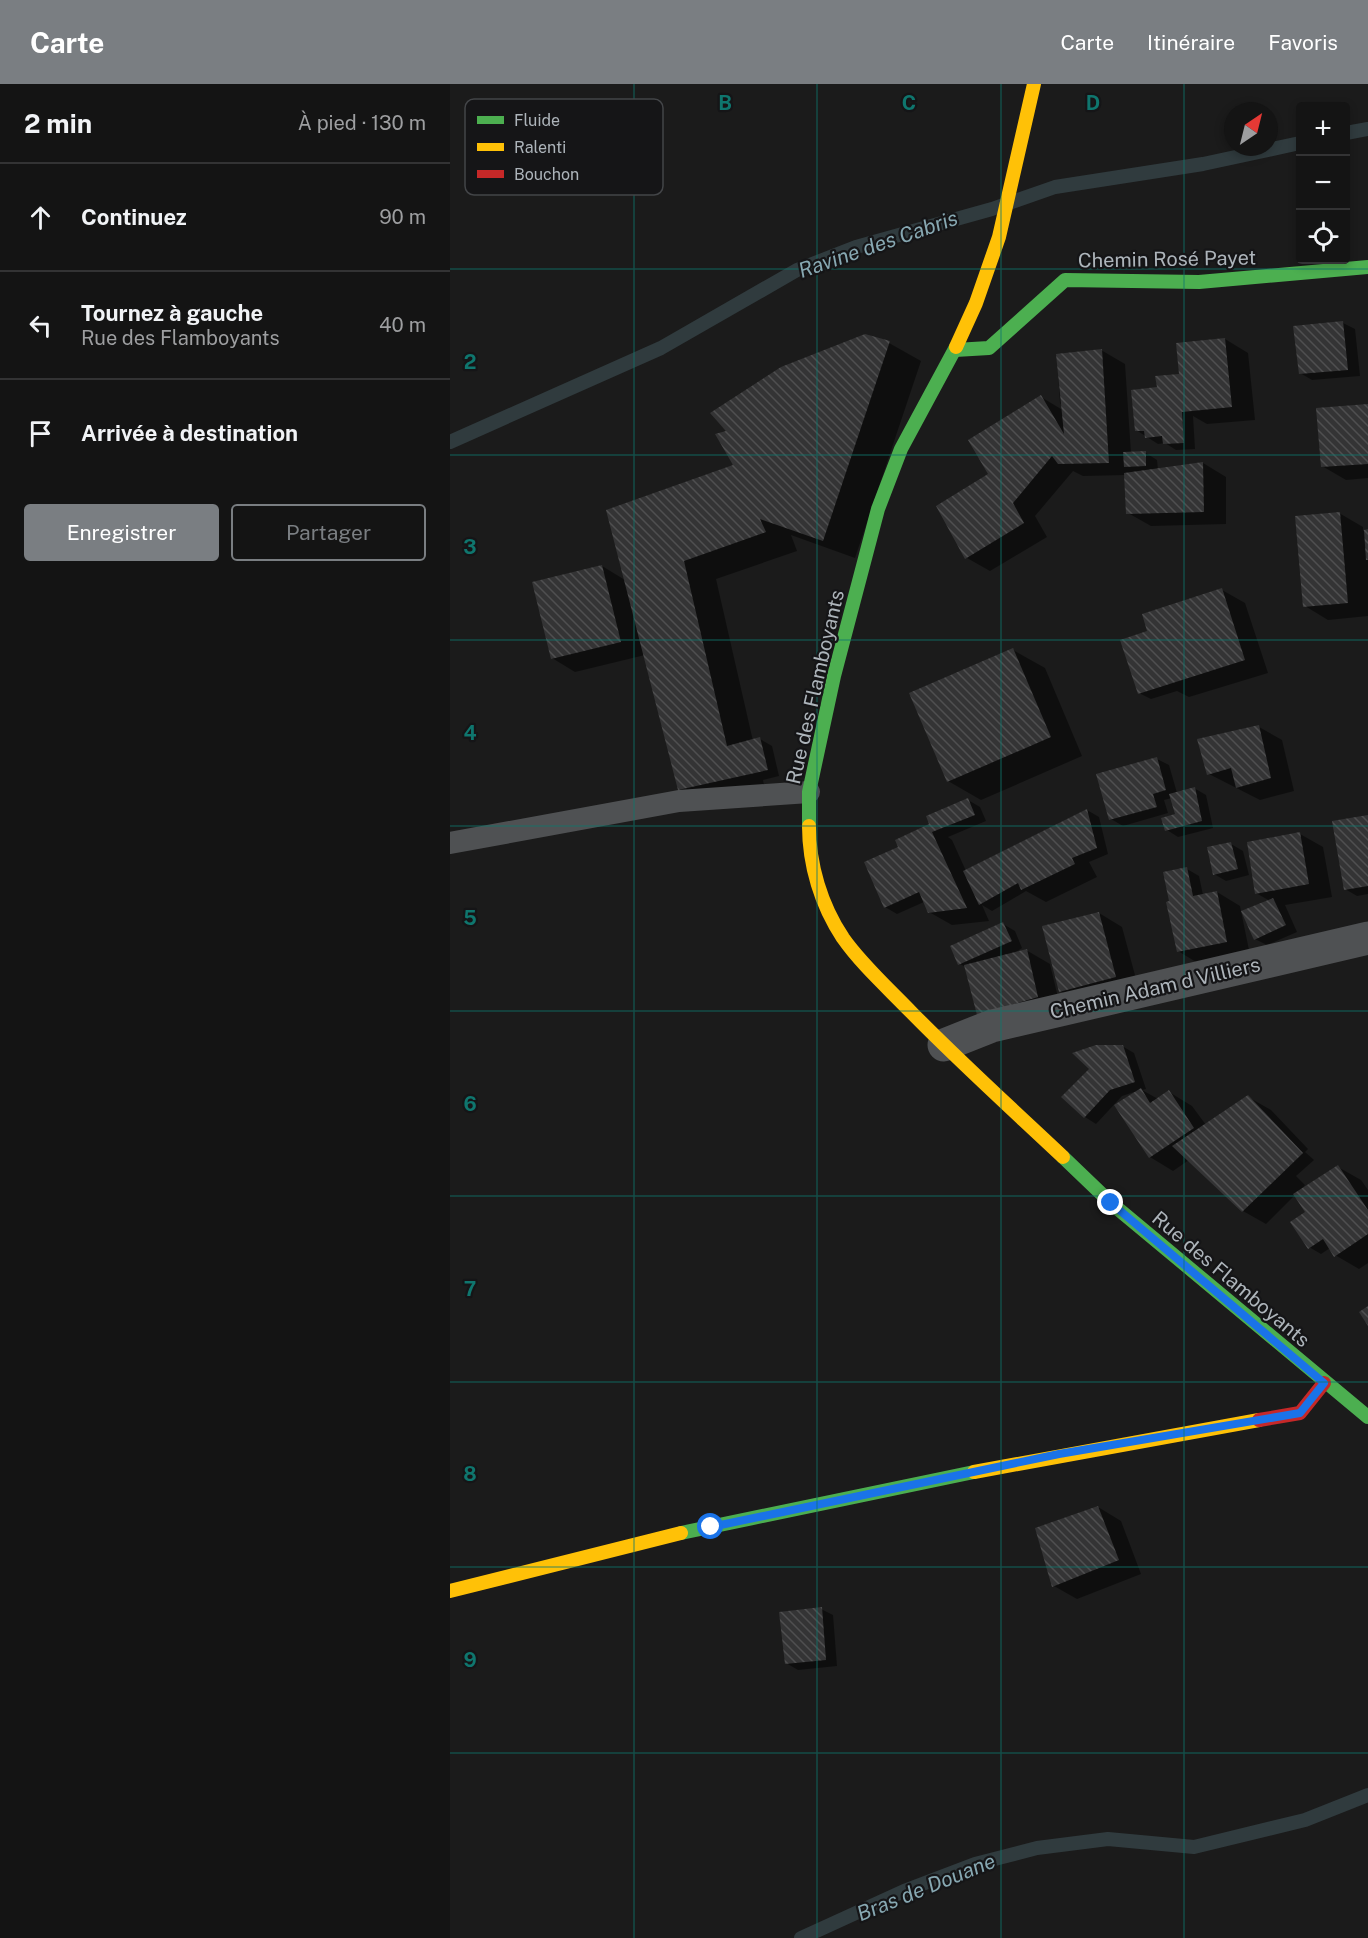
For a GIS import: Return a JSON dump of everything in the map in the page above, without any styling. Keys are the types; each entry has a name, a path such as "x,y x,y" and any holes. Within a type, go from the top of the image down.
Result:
{"main road":[{"name":"Rue des Flamboyants","path":"1034,84 999,237 976,303 956,350 901,449 878,509 834,676 809,792 809,849 819,891 843,937 877,977 944,1045 1111,1203 1324,1383 1368,1417"},
{"name":"Chemin Rosé Payet","path":"956,350 989,348 1065,280 1199,282 1368,267"},
{"path":"450,1591 554,1563 845,1498 1059,1454 1300,1413 1324,1383"}],"street":[{"name":"Chemin Adam d Villiers","path":"944,1045 992,1026 1368,938"}],"lane":[{"path":"450,843 679,801 809,792"}],"building":[{"path":"1343,321 1348,370 1299,374 1293,326"},
{"path":"865,334 890,341 823,541 760,519 766,532 684,561 727,746 760,737 768,770 678,790 606,510 733,465 715,434 726,431 710,413 781,367"},
{"path":"1225,338 1232,407 1182,412 1184,443 1163,444 1162,436 1145,438 1144,431 1135,431 1131,390 1157,387 1155,376 1179,374 1176,343"},
{"path":"1102,349 1109,463 1058,464 1052,456 1013,503 1024,523 965,559 936,506 988,474 968,440 1041,395 1064,434 1056,354"},
{"path":"1368,404 1368,464 1321,467 1316,408"},
{"path":"1146,451 1146,466 1124,467 1123,452"},
{"path":"1203,462 1204,512 1126,514 1124,473"},
{"path":"1340,512 1348,603 1303,607 1295,516"},
{"path":"1368,529 1368,560 1366,560 1364,530"},
{"path":"602,565 621,642 551,659 532,582"},
{"path":"1222,588 1245,660 1138,694 1120,640 1147,631 1142,614"},
{"path":"1013,648 1051,737 947,782 909,693"},
{"path":"1259,725 1271,778 1236,788 1231,768 1207,775 1197,739"},
{"path":"1157,757 1166,790 1153,794 1157,807 1109,820 1096,774"},
{"path":"1195,787 1202,821 1165,831 1161,818 1175,814 1169,794"},
{"path":"968,798 975,815 932,832 967,908 928,913 919,892 884,908 864,862 898,847 895,840 929,824 926,816"},
{"path":"1087,809 1097,848 1072,858 1075,864 1021,890 1018,883 979,905 963,871"},
{"path":"1368,815 1368,886 1344,890 1332,821"},
{"path":"1300,832 1309,884 1255,894 1247,842"},
{"path":"1231,842 1238,869 1213,875 1207,847"},
{"path":"1187,867 1193,896 1217,891 1227,942 1177,952 1166,902 1169,901 1163,872"},
{"path":"1273,898 1286,925 1254,940 1241,911"},
{"path":"1099,912 1116,977 1059,992 1042,926"},
{"path":"1003,922 1012,941 958,965 950,946"},
{"path":"1027,949 1038,997 977,1015 964,965"},
{"path":"1096,1045 1123,1045 1135,1082 1110,1090 1084,1118 1061,1097 1089,1069 1072,1053"},
{"path":"1141,1088 1150,1103 1169,1090 1194,1128 1149,1158 1114,1105"},
{"path":"1248,1095 1303,1153 1242,1212 1172,1146"},
{"path":"1338,1165 1368,1210 1368,1234 1334,1257 1323,1239 1308,1249 1290,1222 1305,1212 1293,1194"},
{"path":"1368,1306 1368,1326 1359,1312"},
{"path":"1098,1506 1119,1560 1052,1587 1035,1528"},
{"path":"822,1607 826,1660 785,1664 779,1612"}],"waterway":[{"name":"Ravine des Cabris","path":"1350,132 1368,129"},
{"name":"Ravine des Cabris","path":"450,442 661,348 797,270 856,247 992,209 1055,187 1203,164 1296,144"},
{"name":"Bras de Douane","path":"801,1938 904,1891 975,1864 1037,1848 1108,1839 1194,1847 1305,1820 1368,1795"}],"traffic: fast":[{"path":"955,350 989,348 1065,280 1199,282 1368,267"},
{"path":"809,826 809,792 834,676 878,509 901,449 956,347"},
{"path":"1063,1157 1111,1203 1368,1417"},
{"path":"681,1533 974,1472"}],"traffic: slow":[{"path":"956,347 976,303 999,237 1034,84"},
{"path":"809,826 811,855 818,884 828,912 850,948 930,1031 1063,1157"},
{"path":"974,1472 1259,1420"},
{"path":"450,1591 681,1533"}],"traffic: jam":[{"path":"1259,1420 1300,1413 1324,1383"}],"route":[{"path":"711,1527 1059,1454 1300,1413 1324,1383 1111,1203"}]}
